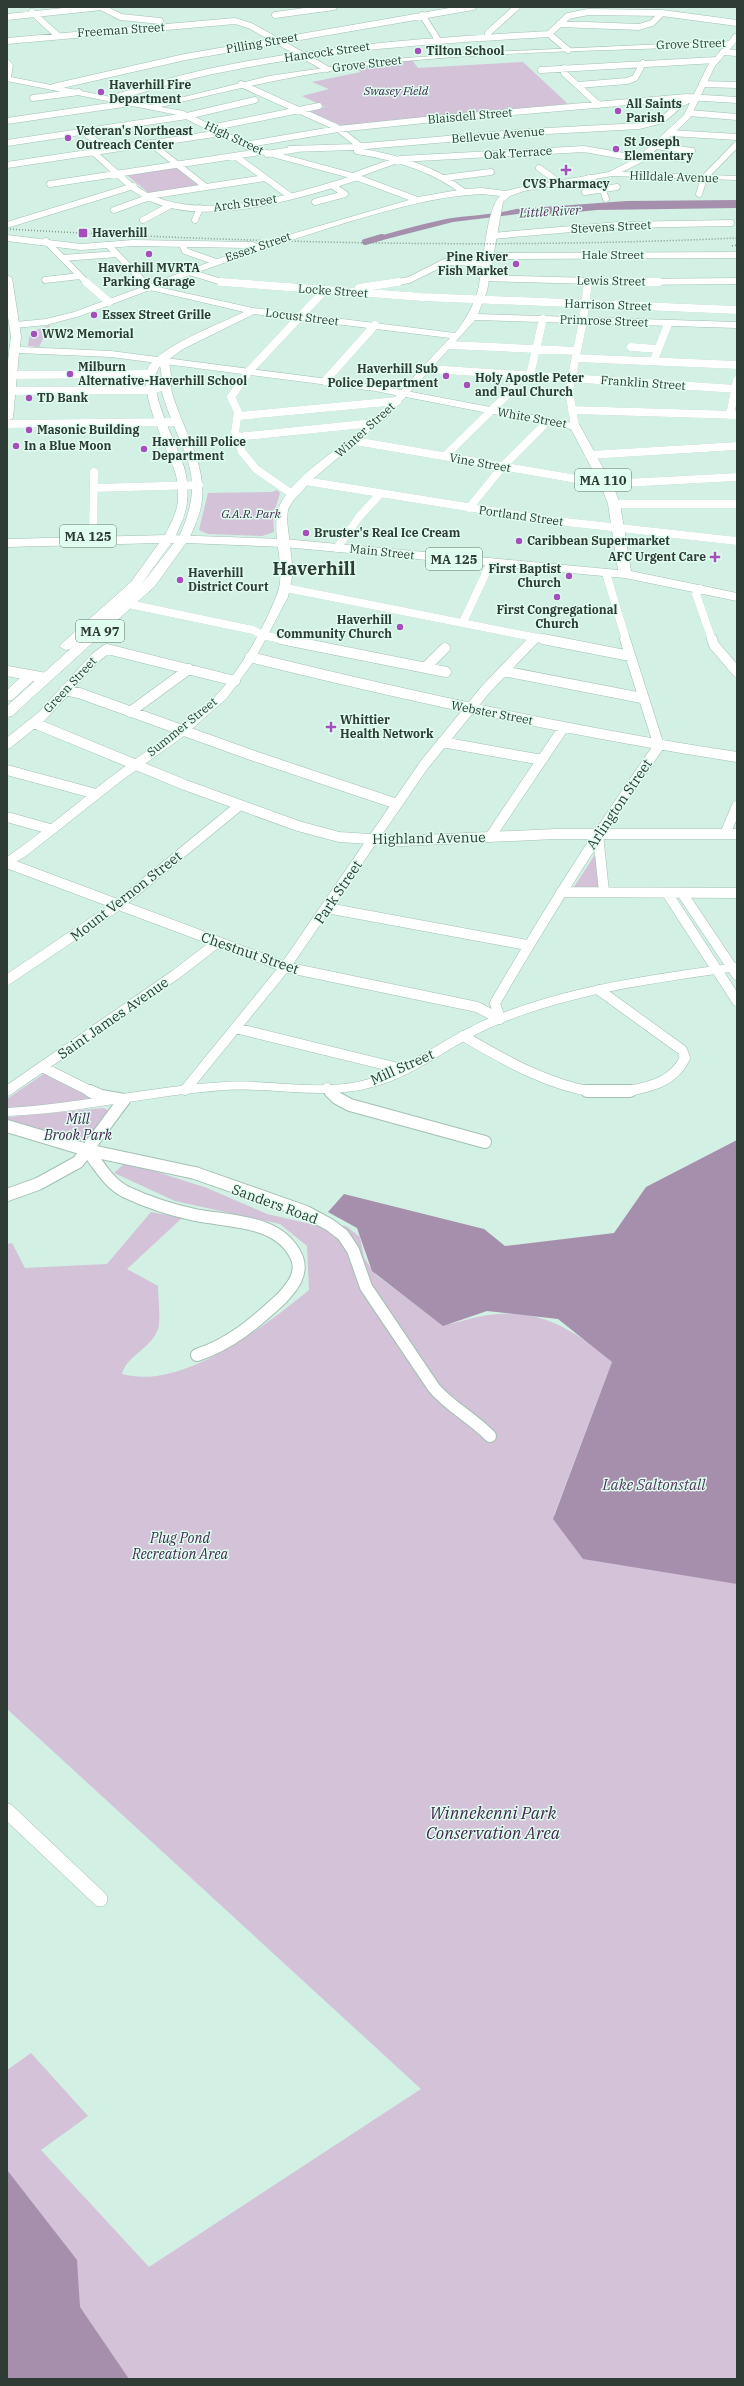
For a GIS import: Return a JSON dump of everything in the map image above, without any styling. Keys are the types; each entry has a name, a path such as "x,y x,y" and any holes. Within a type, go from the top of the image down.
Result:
{"main road":[{"path":"611,174 644,157 689,113 702,84 716,60 737,36"},
{"name":"Grove Street","path":"151,107 241,84 327,69 417,58 732,43"},
{"path":"7,60 9,65 7,77"},
{"name":"High Street","path":"7,77 24,82 110,98 186,116 244,145 264,153 356,176 418,200"},
{"name":"Hilldale Avenue","path":"611,174 737,178"},
{"name":"Essex Street","path":"15,325 66,317 260,246 418,200 464,192 482,191 506,194 611,174"},
{"name":"Winter Street","path":"284,543 283,510 292,494 305,481 355,441 401,398 429,369 472,317 485,278 499,201 506,194"},
{"path":"7,238 46,241 72,246 182,244 260,246"},
{"path":"7,418 15,325 10,310 8,287"},
{"name":"Locust Street","path":"149,287 174,295 253,311 457,336"},
{"path":"168,539 181,512 183,500 179,466 151,390 151,374 155,365 180,347 253,311"},
{"name":"Primrose Street","path":"472,317 737,325"},
{"name":"White Street","path":"12,351 101,353 325,381 401,398 492,411 575,426 589,455 606,484 614,504 625,574"},
{"path":"163,360 166,366 166,386 178,422 195,463 199,485 198,504 192,525 183,540"},
{"name":"Main Street","path":"7,542 93,536 154,535 168,539"},
{"name":"Main Street","path":"7,542 168,539 284,543 625,574 699,595 714,592 732,596"},
{"name":"MA 97","path":"7,697 135,585 168,539"},
{"name":"MA 97","path":"7,713 151,583 183,540"},
{"name":"Summer Street","path":"7,863 182,730 212,705 235,681 250,657 286,588 288,572 284,543"},
{"path":"732,596 737,606"},
{"name":"Mill Street","path":"7,1112 124,1100 186,1090 238,1085 326,1088 373,1082 429,1057 462,1036 500,1019 549,1001 599,990 717,970 735,970"}],"street":[{"path":"28,7 57,35"},
{"path":"7,17 101,7 106,11 137,20 204,21 216,23"},
{"path":"275,15 334,7"},
{"name":"Pilling Street","path":"53,87 174,59 474,7"},
{"path":"489,37 488,33 492,27 517,7"},
{"path":"568,50 549,34 568,16 582,12 662,14 737,23"},
{"path":"559,24 640,27 652,23 662,14"},
{"path":"422,15 438,40"},
{"name":"Freeman Street","path":"7,41 57,35 235,21 243,22 278,41"},
{"name":"Hancock Street","path":"110,98 190,76 302,54 374,45 549,34"},
{"path":"278,41 327,69"},
{"path":"723,52 737,53"},
{"path":"541,70 716,60"},
{"path":"578,85 627,81 635,78 643,63"},
{"path":"564,68 564,73 599,105"},
{"path":"241,84 300,110 338,129 360,147"},
{"path":"702,84 737,85"},
{"path":"33,98 78,92"},
{"name":"Blaisdell Street","path":"244,145 338,129 599,105 697,98 737,100"},
{"name":"Bellevue Avenue","path":"290,149 360,147 514,133 646,125 662,120 682,103 697,98"},
{"path":"7,143 186,116 255,100"},
{"path":"7,121 130,103"},
{"path":"210,128 319,106"},
{"path":"689,113 737,117"},
{"path":"84,132 108,150"},
{"path":"7,165 221,133"},
{"path":"670,133 737,137"},
{"path":"150,144 206,187"},
{"path":"699,194 704,178 727,158 737,144"},
{"name":"Oak Terrace","path":"394,160 584,149 644,157 683,159 691,151 656,146"},
{"path":"50,184 290,149 355,151 394,160 444,178 464,192"},
{"name":"Arch Street","path":"93,152 149,197 171,205 200,208 238,205 290,196 333,186 394,160"},
{"path":"235,156 290,196"},
{"path":"539,168 560,183"},
{"path":"444,178 491,172"},
{"path":"114,210 149,197 265,178"},
{"path":"589,178 602,188 606,199"},
{"path":"7,225 134,186"},
{"path":"315,202 345,194 333,186"},
{"path":"585,192 602,188 617,187"},
{"path":"143,220 171,205"},
{"path":"195,220 200,208"},
{"name":"Stevens Street","path":"492,236 618,225 731,223"},
{"path":"46,241 80,276 109,302"},
{"path":"182,244 185,251 216,262"},
{"path":"108,245 149,287"},
{"path":"63,258 116,254"},
{"name":"Hale Street","path":"341,291 409,280 449,262 488,259 737,255"},
{"name":"Locke Street","path":"188,272 222,282 478,300"},
{"path":"45,280 80,276"},
{"name":"Lewis Street","path":"485,278 588,281 737,281"},
{"path":"575,426 569,391 583,321 588,281"},
{"path":"292,494 260,472 245,455 236,436 235,427 238,416 231,396 249,371 325,290"},
{"name":"Harrison Street","path":"478,300 737,310"},
{"path":"530,376 543,319"},
{"path":"654,360 668,324"},
{"path":"325,381 374,326"},
{"path":"449,345 737,365"},
{"path":"632,348 658,349"},
{"name":"Franklin Street","path":"429,369 736,388"},
{"path":"11,375 151,374"},
{"path":"445,456 512,390 520,375"},
{"path":"572,410 734,415 737,380"},
{"path":"10,391 151,390 166,386"},
{"path":"236,436 263,424 401,398"},
{"path":"238,416 263,424 374,423"},
{"path":"469,508 503,466 548,421"},
{"path":"7,424 178,422"},
{"name":"Vine Street","path":"355,441 606,484 737,477"},
{"path":"589,455 737,446"},
{"path":"93,536 94,472"},
{"name":"Portland Street","path":"305,481 469,508 619,530 737,541"},
{"path":"94,488 199,485"},
{"path":"337,548 359,517 380,494"},
{"path":"614,504 737,504"},
{"path":"463,622 490,562"},
{"name":"Arlington Street","path":"500,1019 495,1003 527,945 598,834 659,746 642,698 606,573"},
{"path":"286,588 630,656"},
{"path":"699,595 714,645 737,672"},
{"path":"116,601 253,630 262,635 446,672"},
{"name":"Park Street","path":"186,1090 285,967 327,908 397,804 442,742 469,708 535,638"},
{"path":"425,668 445,648"},
{"name":"Green Street","path":"7,744 34,723 96,656 107,649 120,651 235,681"},
{"name":"Webster Street","path":"250,657 469,708 659,746 737,757"},
{"path":"130,712 189,670"},
{"path":"7,671 46,678"},
{"path":"503,671 642,698"},
{"path":"65,690 397,804"},
{"name":"Highland Avenue","path":"34,723 134,765 240,805 339,837 372,840 417,840 598,834 737,834"},
{"path":"490,837 564,727"},
{"path":"442,742 542,760"},
{"path":"7,770 96,794"},
{"name":"Mount Vernon Street","path":"7,980 117,906 240,805"},
{"path":"725,834 737,806"},
{"path":"7,817 50,829"},
{"path":"598,834 604,892"},
{"name":"Chestnut Street","path":"7,863 117,906 285,967 477,1007 500,1019"},
{"path":"561,892 737,893"},
{"path":"667,893 737,1001"},
{"path":"682,893 735,970"},
{"path":"327,908 527,945"},
{"name":"Saint James Avenue","path":"7,1091 218,942"},
{"path":"462,1036 520,1069 546,1081 597,1092 639,1090 661,1084 674,1076 682,1066 685,1058 682,1050 599,990"},
{"path":"235,1028 402,1070"},
{"path":"42,1067 106,1098 124,1100"},
{"path":"326,1088 337,1098 350,1105 485,1142"},
{"path":"7,1195 58,1175 78,1162 124,1100"},
{"name":"Sanders Road","path":"7,1126 87,1150 195,1173 306,1212 330,1225 343,1235 353,1250 366,1287 394,1331 434,1388 444,1400 478,1423 490,1436"},
{"path":"87,1150 121,1190 179,1211 264,1228 276,1233 285,1240 297,1257 300,1269 297,1279 278,1301 231,1340 218,1348 197,1355"},
{"path":"7,1811 100,1899"}],"green space":[{"name":"Swasey Field","path":"412,60 418,68 523,62 569,105 343,126 309,111 325,107 302,96 329,89 312,82 361,72 355,67"},
{"path":"175,167 199,186 150,194 127,175"},
{"path":"50,325 39,347 28,346 30,332"},
{"name":"G.A.R. Park","path":"277,490 280,493 273,517 274,532 262,536 208,534 199,530 208,493 272,492"},
{"path":"596,853 599,887 574,887"},
{"path":"45,1073 92,1096 93,1099 7,1109 7,1099"},
{"name":"Mill Brook Park","path":"104,1108 109,1111 85,1144 7,1123 7,1117"},
{"name":"Winnekenni Park Conservation Area","path":"126,1162 207,1188 267,1214 315,1225 346,1226 360,1237 364,1258 376,1275 443,1325 488,1315 524,1315 540,1318 555,1324 584,1340 612,1362 554,1515 561,1528 737,1573 737,2379 7,2379 7,2070 31,2053 88,2116 41,2150 149,2267 421,2089 7,1709 7,1244 12,1243 25,1268 107,1264 151,1212 182,1218 127,1269 158,1286 159,1320 158,1329 155,1336 129,1362 122,1374 145,1377 170,1373 196,1364 222,1352 246,1337 270,1321 309,1290 307,1246 280,1224 175,1201 114,1173"}],"water":[{"path":"737,200 737,208 597,210 546,215 533,212 453,222 375,242 365,241 446,219 499,213 516,209 627,201"},
{"name":"Lake Saltonstall","path":"737,1140 737,1584 583,1559 553,1519 612,1362 558,1319 487,1311 443,1326 372,1271 357,1228 328,1212 344,1194 484,1229 505,1246 614,1233 646,1187"},
{"path":"7,2170 77,2260 80,2307 129,2379 7,2379"}],"waterway":[{"name":"Little River","path":"365,242 382,237"}],"railway":[{"path":"7,229 190,238 372,243 554,243 737,238"},
{"path":"732,246 737,245"}],"place":[{"name":"Tilton School","path":"418,51"},
{"name":"Haverhill Fire Department","path":"101,92"},
{"name":"All Saints Parish","path":"618,111"},
{"name":"Veteran's Northeast Outreach Center","path":"68,138"},
{"name":"St Joseph Elementary","path":"616,149"},
{"name":"CVS Pharmacy","path":"566,170"},
{"name":"Haverhill","path":"83,233"},
{"name":"Haverhill MVRTA Parking Garage","path":"149,254"},
{"name":"Pine River Fish Market","path":"516,264"},
{"name":"Essex Street Grille","path":"94,315"},
{"name":"WW2 Memorial","path":"34,334"},
{"name":"Milburn Alternative-Haverhill School","path":"70,374"},
{"name":"Haverhill Sub Police Department","path":"446,376"},
{"name":"Holy Apostle Peter and Paul Church","path":"467,385"},
{"name":"TD Bank","path":"29,398"},
{"name":"Masonic Building","path":"29,430"},
{"name":"In a Blue Moon","path":"16,446"},
{"name":"Haverhill Police Department","path":"144,449"},
{"name":"Bruster's Real Ice Cream","path":"306,533"},
{"name":"Caribbean Supermarket","path":"519,541"},
{"name":"AFC Urgent Care","path":"715,557"},
{"name":"First Baptist Church","path":"569,576"},
{"name":"Haverhill District Court","path":"180,580"},
{"name":"First Congregational Church","path":"557,597"},
{"name":"Haverhill Community Church","path":"400,627"},
{"name":"Whittier Health Network","path":"331,727"}],"district":[{"name":"Haverhill","path":"314,569"}],"park label":[{"name":"Plug Pond Recreation Area","path":"180,1546"}]}
